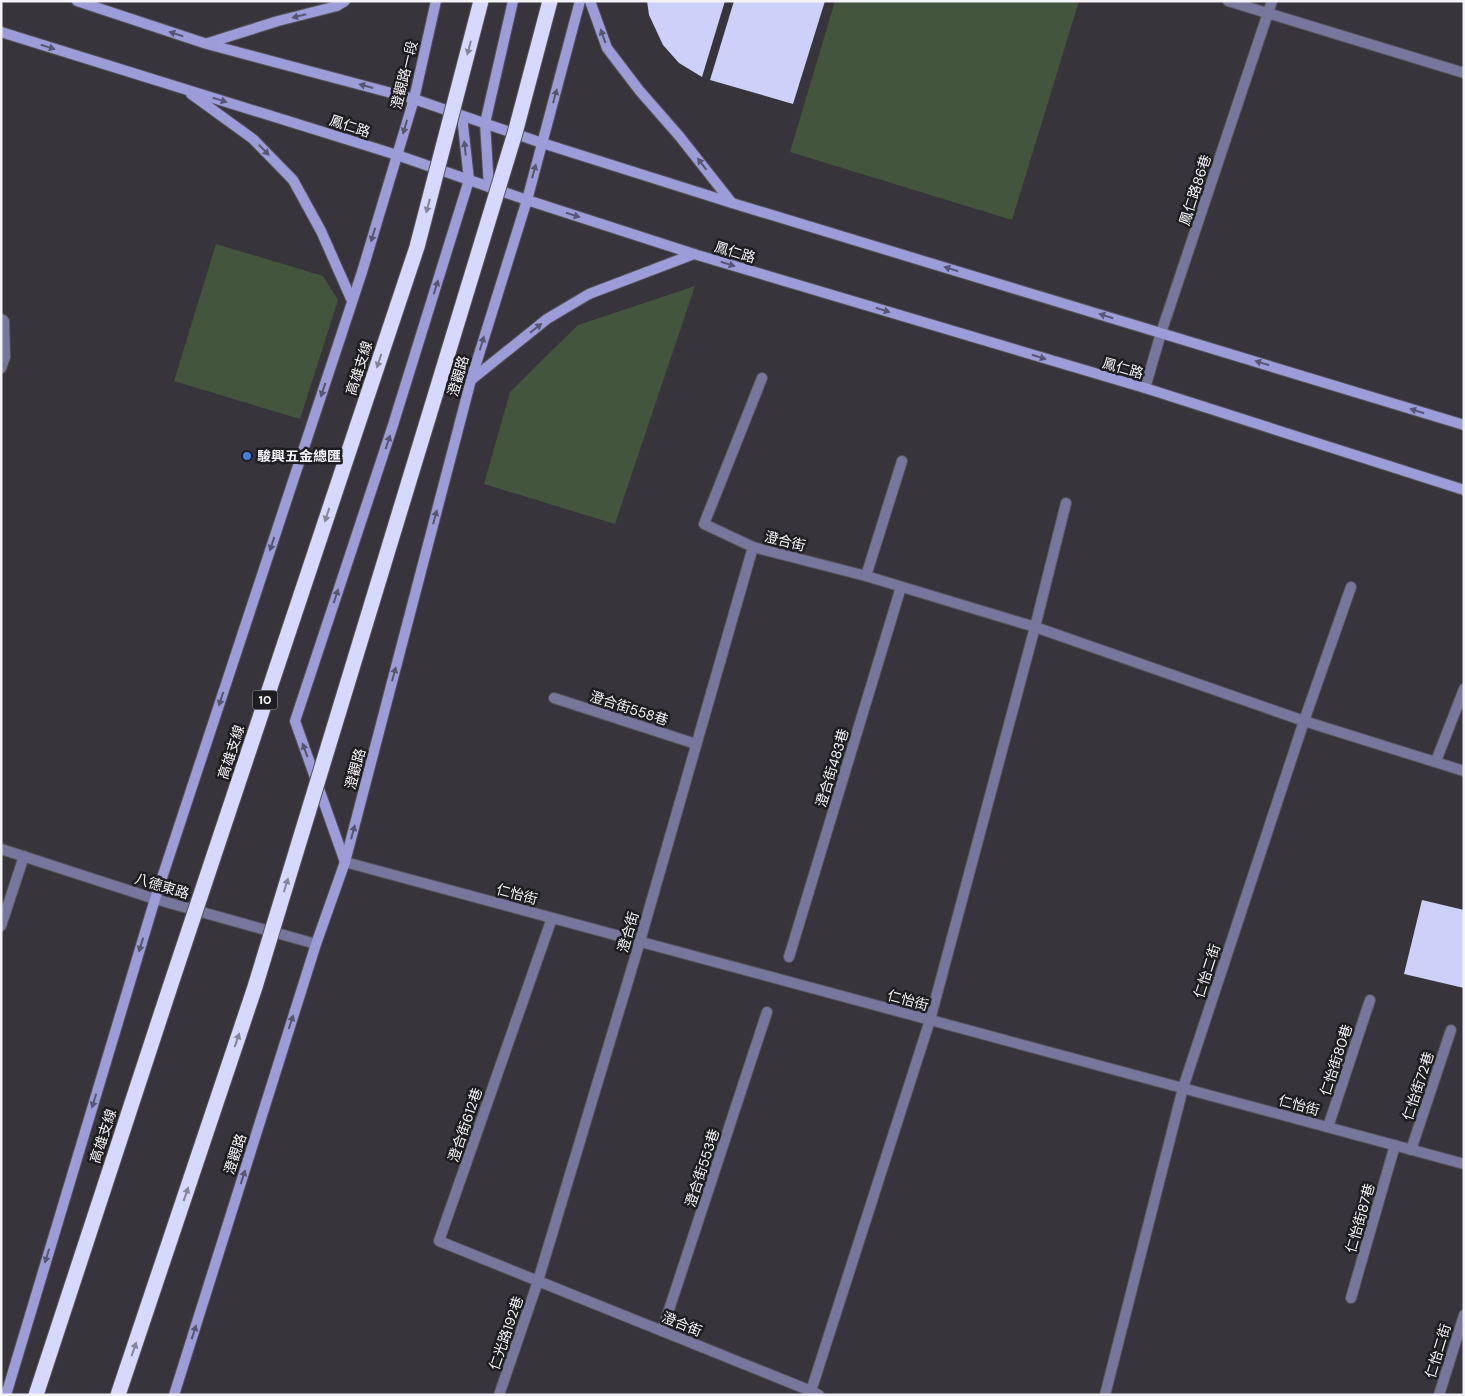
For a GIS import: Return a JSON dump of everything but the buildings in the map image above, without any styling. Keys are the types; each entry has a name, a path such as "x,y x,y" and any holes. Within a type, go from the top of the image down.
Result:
{"highway":[{"name":"高雄支線","path":"36,1395 170,984 417,247 481,1"},
{"path":"118,1395 255,987 515,133 550,1"}],"main road":[{"path":"77,1 207,44 414,99 542,143 732,203 1464,425"},
{"path":"207,44 278,21 337,6 345,1"},
{"name":"澄觀路一段","path":"397,155 414,99 436,1"},
{"path":"488,186 485,124 513,1"},
{"path":"542,143 580,1"},
{"path":"590,1 607,48 732,203"},
{"name":"鳳仁路","path":"1,32 397,155 526,200 694,254 1145,388 1464,490"},
{"path":"184,88 254,139 293,180 321,231 352,301"},
{"path":"345,862 295,721 393,425 469,180 462,116"},
{"name":"澄觀路","path":"174,1395 316,944 345,862 471,380 542,143"},
{"path":"5,1388 155,899 352,301 397,155"},
{"path":"471,380 547,319 589,294 694,254"}],"street":[{"path":"1228,1 1464,73"},
{"name":"鳳仁路86巷","path":"1145,388 1161,333 1272,1"},
{"path":"1,318 4,321 4,357 1,368"},
{"path":"752,546 704,524 762,378"},
{"path":"866,576 902,460"},
{"path":"1066,503 1035,628 1304,721 1464,771"},
{"name":"澄合街","path":"752,546 866,576 1035,628 930,1020 813,1394 538,1281 640,942 752,546"},
{"name":"澄合街483巷","path":"789,958 901,587"},
{"name":"仁怡二街","path":"1105,1395 1183,1088 1304,721 1351,587"},
{"path":"1436,761 1464,689"},
{"name":"澄合街558巷","path":"554,698 696,744"},
{"name":"八德東路","path":"1,849 155,899 316,944"},
{"path":"1,926 24,856"},
{"name":"仁怡街","path":"345,862 1464,1164"},
{"name":"澄合街612巷","path":"538,1281 439,1241 552,918"},
{"name":"仁怡街80巷","path":"1328,1127 1370,1000"},
{"name":"澄合街553巷","path":"662,1331 767,1012"},
{"name":"仁怡街72巷","path":"1411,1150 1451,1030"},
{"name":"仁怡街87巷","path":"1350,1298 1395,1145"},
{"name":"仁光路192巷","path":"499,1395 538,1281"},
{"name":"仁怡二街","path":"1439,1395 1461,1334 1464,1315"}],"green space":[{"path":"835,1 1079,1 1012,220 790,152"},
{"path":"216,244 323,276 338,300 300,419 174,381"},
{"path":"695,286 615,524 484,484 510,392 578,325"}],"place":[{"name":"駿興五金總匯","path":"247,456"}]}
